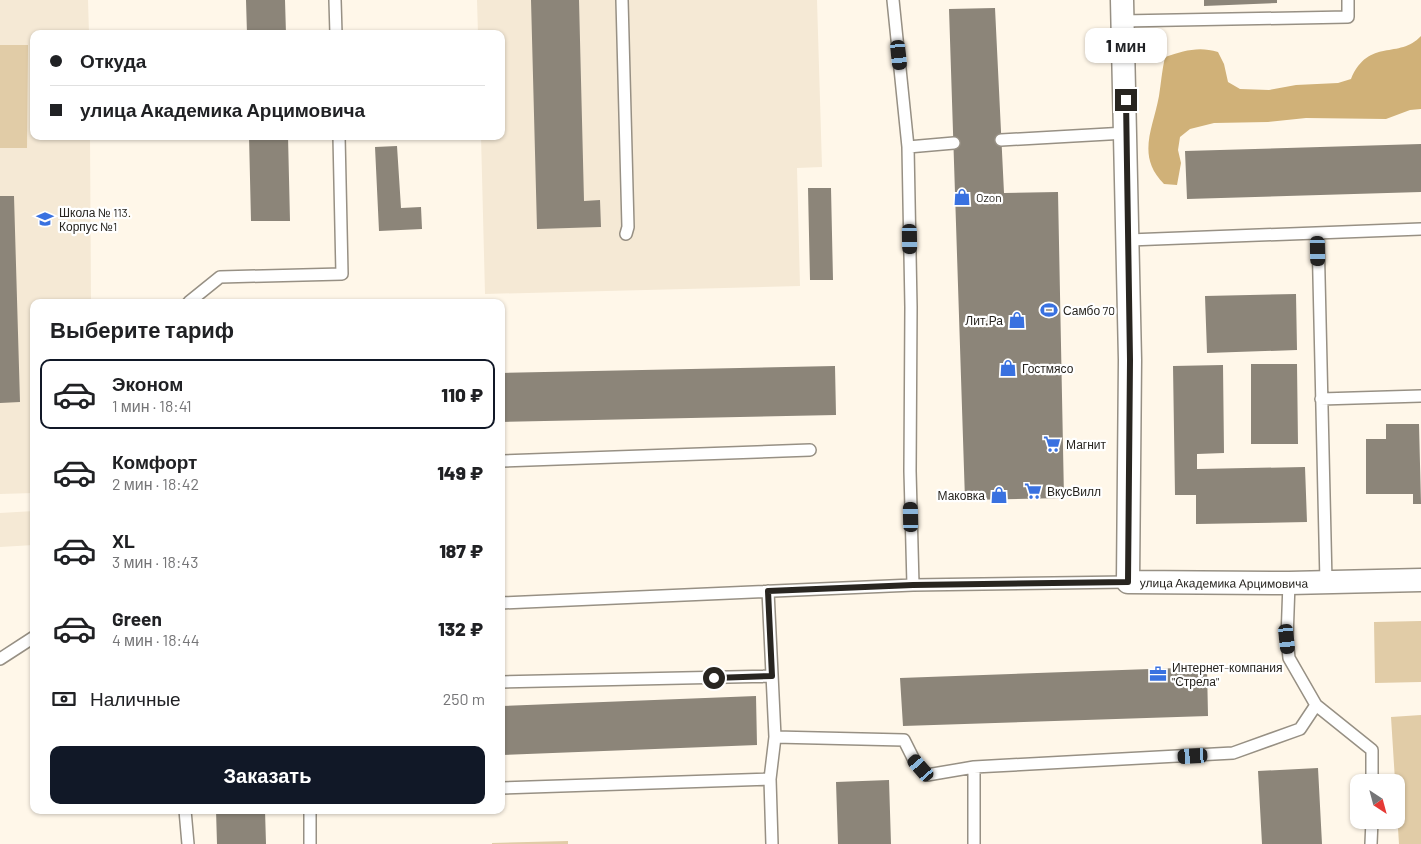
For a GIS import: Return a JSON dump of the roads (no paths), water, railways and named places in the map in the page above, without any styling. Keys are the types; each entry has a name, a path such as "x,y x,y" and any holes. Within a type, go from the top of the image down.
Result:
{"street":[{"name":"улица Академика Арцимовича","path":"1122,11 1129,240 1128,582 1289,583 1421,580"}],"lane":[{"path":"335,0 336,30"},
{"path":"622,0 628,228 626,234"},
{"path":"893,0 908,147 911,308 910,471 913,585"},
{"path":"1122,11 1348,17 1348,0"},
{"path":"1001,140 1126,133"},
{"path":"193,299 220,277 342,274 339,140"},
{"path":"908,147 954,143"},
{"path":"1129,240 1421,229"},
{"path":"1318,234 1326,582"},
{"path":"1322,399 1421,396"},
{"path":"505,461 810,450"},
{"path":"505,603 913,585 1128,582"},
{"path":"1289,583 1287,639 1289,658 1316,705 1372,750 1372,774"},
{"path":"768,591 775,737 770,779 772,844"},
{"path":"0,659 30,640"},
{"path":"505,682 772,676"},
{"path":"775,737 904,740 914,760 927,776 974,767 1233,753 1300,730 1316,705"},
{"path":"974,767 974,844"},
{"path":"505,788 770,779"},
{"path":"186,814 188,844"},
{"path":"310,814 310,844"},
{"path":"1371,844 1372,829"}],"place":[{"name":"Ozon","path":"962,197"},
{"name":"Школа № 113. Корпус №1","path":"45,219"},
{"name":"Самбо 70","path":"1049,310"},
{"name":"Лит.Ра","path":"1017,320"},
{"name":"Гостмясо","path":"1008,368"},
{"name":"Магнит","path":"1052,444"},
{"name":"ВкусВилл","path":"1033,491"},
{"name":"Маковка","path":"999,495"},
{"name":"Интернет-компания \"Стрела\"","path":"1158,674"}]}
